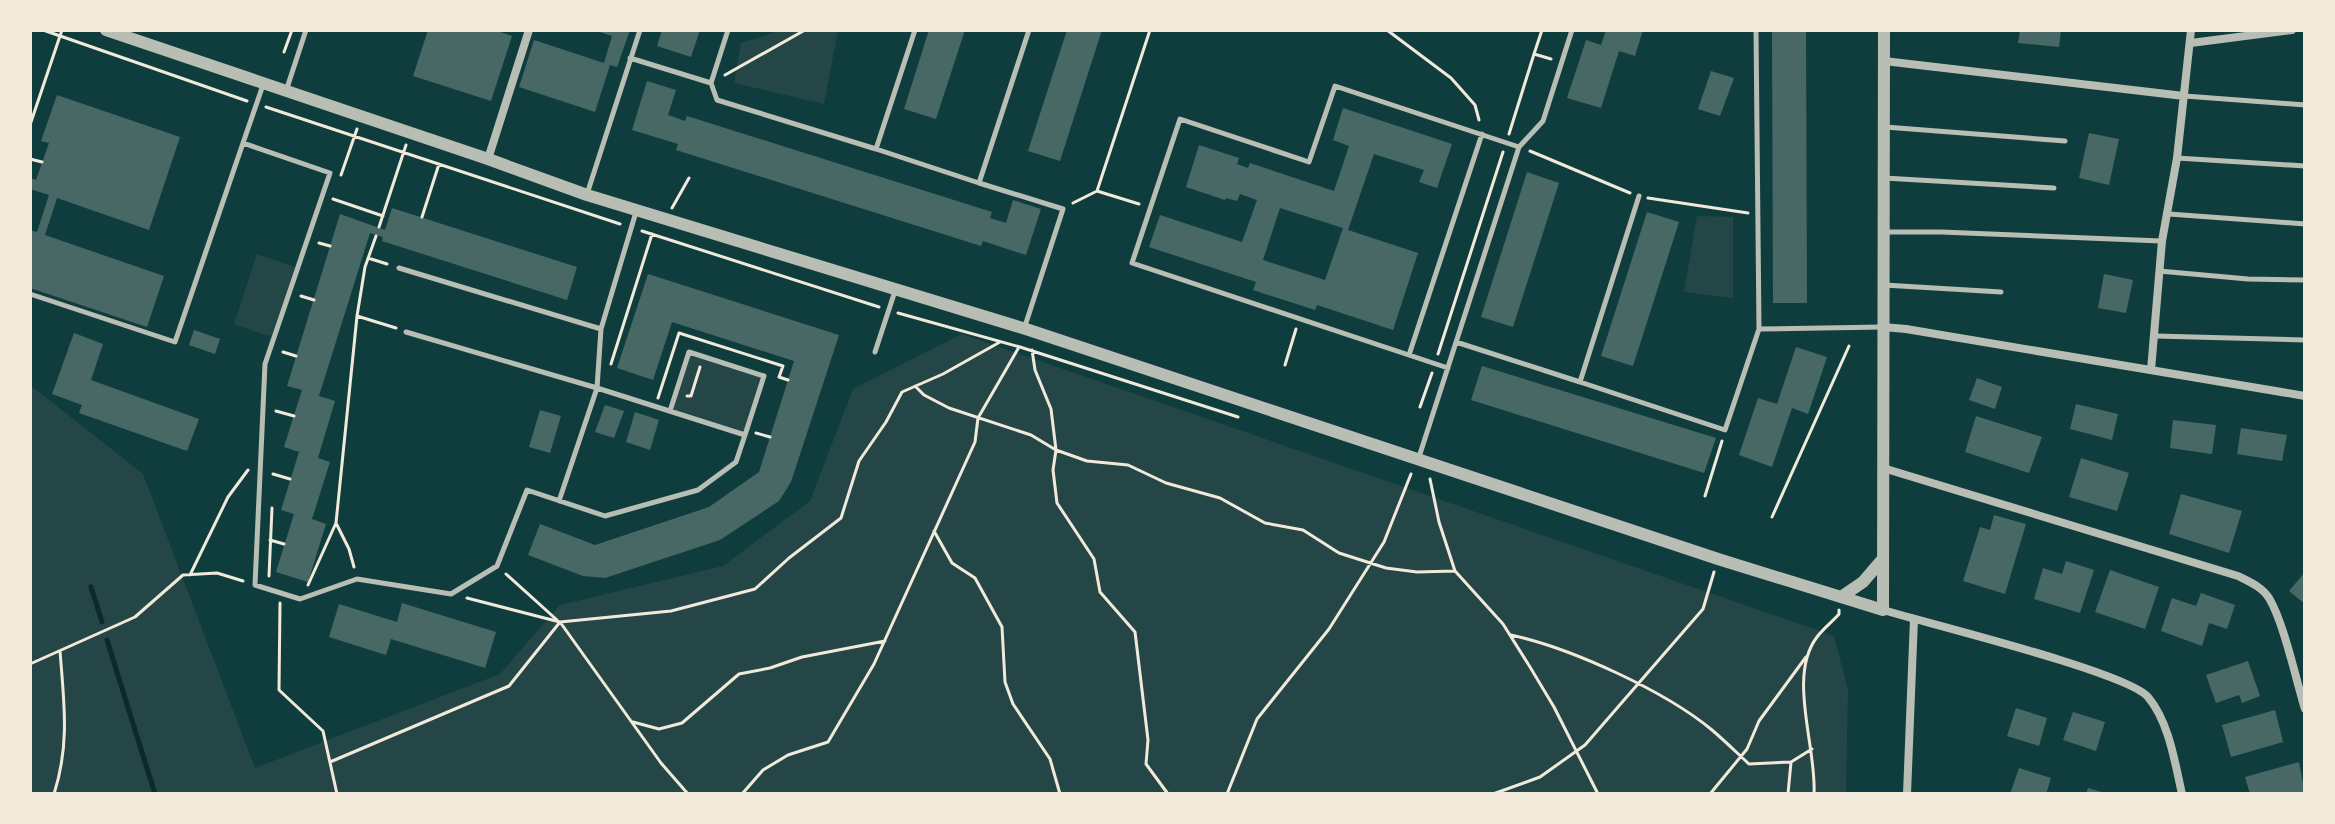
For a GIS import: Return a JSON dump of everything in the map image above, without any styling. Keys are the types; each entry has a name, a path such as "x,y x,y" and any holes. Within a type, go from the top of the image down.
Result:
{"street":[{"path":"106,30 636,211 1030,331 1418,458 1718,559 1838,608 1883,610 2111,677 2146,695 2164,729 2182,794"},
{"path":"488,159 529,30"},
{"path":"1883,610 1884,30"},
{"path":"2151,370 2162,241 2177,158 2191,30"},
{"path":"2191,43 2292,30"},
{"path":"1884,61 2184,96"},
{"path":"1883,327 2305,396"},
{"path":"1883,468 2238,576 2257,585 2269,599 2277,618 2305,709"},
{"path":"1838,608 1874,572 1883,554"},
{"path":"1907,794 1914,619"}],"lane":[{"path":"286,92 306,30"},
{"path":"587,195 640,30"},
{"path":"728,30 711,83 717,100 1063,209 1030,331"},
{"path":"876,149 915,30"},
{"path":"979,183 1029,30"},
{"path":"1418,458 1519,147 1543,121 1572,30"},
{"path":"1456,342 1725,430 1759,329 1756,30"},
{"path":"630,58 711,83"},
{"path":"30,294 175,342 263,85"},
{"path":"1448,368 1132,263 1180,119 1309,162 1335,86 1519,147"},
{"path":"2184,96 2305,105"},
{"path":"1884,127 2065,141"},
{"path":"1409,355 1482,134"},
{"path":"243,143 330,173 265,364 255,585 300,599 357,579 451,594 497,566 527,490 605,516 698,490 736,462 764,376 689,352 670,412"},
{"path":"2177,158 2305,166"},
{"path":"1883,178 2054,188"},
{"path":"1580,382 1639,196"},
{"path":"559,501 597,388 601,329 636,211"},
{"path":"2169,214 2305,224"},
{"path":"1883,232 2162,241"},
{"path":"399,268 601,329"},
{"path":"2159,271 2248,279 2305,280"},
{"path":"1883,285 2001,292"},
{"path":"875,352 895,290"},
{"path":"1759,329 1883,327"},
{"path":"406,332 746,433"},
{"path":"2156,336 2305,340"}],"path":[{"path":"43,30 631,228 1245,419"},
{"path":"30,125 62,30"},
{"path":"284,52 292,30"},
{"path":"711,83 805,30"},
{"path":"1063,209 1097,191 1150,30"},
{"path":"1387,30 1451,78 1475,105 1482,134"},
{"path":"1534,54 1542,30"},
{"path":"338,186 361,118"},
{"path":"379,227 410,134"},
{"path":"30,159 42,162"},
{"path":"422,217 439,164"},
{"path":"1097,191 1151,208"},
{"path":"322,195 383,216"},
{"path":"610,369 652,234"},
{"path":"307,588 336,523 357,316 368,258 376,236"},
{"path":"319,243 330,246"},
{"path":"368,258 399,268"},
{"path":"301,296 314,300"},
{"path":"357,316 406,332"},
{"path":"1285,365 1300,319"},
{"path":"679,333 682,325"},
{"path":"451,594 560,622 671,611 755,589 841,518 859,461 902,392 1001,342 1030,331"},
{"path":"742,794 763,770 788,755 828,742 885,641 975,442 978,418 1030,331"},
{"path":"1030,331 1035,370 1051,409 1057,503 1094,559 1100,592 1135,632 1148,740 1146,764 1168,794"},
{"path":"736,351 739,343"},
{"path":"1772,517 1849,346"},
{"path":"280,360 283,352 296,356"},
{"path":"777,365 780,356"},
{"path":"681,415 687,394 691,396 703,357"},
{"path":"915,386 924,395 978,418 1031,435 1056,450 1087,461 1128,465 1166,483 1220,498 1265,523 1303,530 1339,553 1386,568 1417,572 1455,571"},
{"path":"275,422 276,411 294,416"},
{"path":"1705,496 1725,430"},
{"path":"746,433 770,437"},
{"path":"190,575 228,497 262,451"},
{"path":"1227,794 1257,719 1329,629 1371,563 1384,542 1412,472 1444,482"},
{"path":"272,487 273,474 290,479"},
{"path":"1429,477 1455,571 1509,634 1554,707 1598,794"},
{"path":"269,576 272,500"},
{"path":"336,523 349,549 357,579"},
{"path":"934,531 952,563 975,578 1002,627 1005,682 1013,704 1050,759 1060,794"},
{"path":"270,540 284,544"},
{"path":"1493,794 1540,777 1585,745 1703,609 1718,559"},
{"path":"497,566 560,622 688,794"},
{"path":"30,664 135,617 183,575 217,573 255,585"},
{"path":"280,593 279,690 323,731 337,794"},
{"path":"1814,794 1816,775 1804,675 1815,639 1838,608"},
{"path":"330,762 509,686 560,622"},
{"path":"1509,634 1537,641 1638,683 1711,729 1749,764 1791,762 1812,749"},
{"path":"631,721 659,729 682,723 739,674 802,657 885,641"},
{"path":"54,794 63,765 65,722 60,651"},
{"path":"1710,794 1747,749 1759,721 1809,654"},
{"path":"1788,794 1791,762"},
{"path":"1592,785 1592,794"}],"shaded area":[{"path":"782,30 838,30 824,104 734,83 741,43"},
{"path":"1697,216 1733,217 1733,298 1684,292"},
{"path":"257,254 295,267 271,337 234,324"},
{"path":"962,334 1834,636 1848,690 1846,794 30,794 30,385 143,474 255,768 500,674 560,605 723,566 810,501 853,389"},
{"path":"690,354 762,377 744,432 672,411"}],"building":[{"path":"428,30 494,30 512,36 491,101 413,76"},
{"path":"594,30 630,30 617,67 610,65 595,112 519,87 534,40 604,63 612,36"},
{"path":"662,30 700,30 691,57 657,46"},
{"path":"929,30 965,30 936,119 904,109"},
{"path":"1067,30 1102,30 1060,161 1028,151"},
{"path":"1606,30 1643,30 1635,56 1619,51 1601,108 1567,98 1586,40 1601,45"},
{"path":"1772,30 1806,30 1807,303 1773,303"},
{"path":"2020,30 2061,30 2059,47 2018,43"},
{"path":"1711,71 1734,78 1720,116 1698,109"},
{"path":"647,81 676,90 668,115 685,121 687,116 992,212 990,218 1006,223 1013,200 1041,209 1026,255 983,241 981,246 676,150 678,144 632,130"},
{"path":"57,95 180,137 149,230 57,198 45,235 164,276 147,327 30,288 30,230 37,232 49,195 30,189 30,178 36,180 49,143 41,141"},
{"path":"1343,108 1452,144 1437,188 1419,182 1424,170 1374,154 1348,230 1418,253 1393,330 1317,305 1315,310 1253,290 1256,282 1149,247 1160,215 1242,242 1257,200 1240,194 1237,201 1225,200 1186,187 1199,145 1239,158 1237,164 1248,168 1250,163 1334,191 1349,146 1333,140","holes":["1280,208 1343,228 1325,280 1263,260"]},
{"path":"2089,133 2119,139 2109,185 2079,178"},
{"path":"1527,172 1559,183 1513,327 1481,317"},
{"path":"392,208 577,267 567,300 382,241 383,237 370,233 319,396 335,401 318,458 330,462 312,519 326,524 308,582 276,572 294,514 281,510 299,452 284,447 302,390 287,386 340,214 385,230"},
{"path":"1647,212 1679,222 1633,366 1601,356"},
{"path":"648,274 839,335 791,482 779,501 720,540 605,578 583,576 528,555 540,524 595,545 709,507 759,472 794,361 672,322 653,380 617,368"},
{"path":"2104,274 2133,280 2126,313 2098,308"},
{"path":"194,330 220,339 215,354 189,345"},
{"path":"74,333 103,344 91,380 199,419 187,451 79,413 82,405 52,394"},
{"path":"1796,347 1827,357 1808,414 1792,408 1772,467 1739,455 1758,398 1777,404"},
{"path":"1482,366 1716,438 1704,473 1471,400"},
{"path":"1977,378 2002,387 1995,409 1969,400"},
{"path":"2076,404 2118,414 2112,440 2070,429"},
{"path":"605,405 624,411 614,438 595,432"},
{"path":"540,410 561,416 550,453 529,447"},
{"path":"635,412 659,420 650,450 626,442"},
{"path":"1976,416 2042,437 2029,473 1965,452"},
{"path":"2173,420 2216,425 2212,454 2170,448"},
{"path":"2241,428 2287,435 2282,461 2237,454"},
{"path":"2081,458 2129,473 2117,511 2069,497"},
{"path":"2181,494 2242,511 2229,553 2169,534"},
{"path":"1994,515 2026,524 2005,594 1963,581 1980,527 1990,530"},
{"path":"2066,561 2094,570 2080,613 2034,599 2043,568 2062,574"},
{"path":"2110,570 2159,587 2145,629 2095,612"},
{"path":"2305,572 2305,604 2289,591"},
{"path":"2201,593 2235,605 2227,629 2209,623 2202,646 2161,631 2172,598 2196,606"},
{"path":"402,603 496,632 485,668 391,639 386,655 329,637 339,604 397,622"},
{"path":"2248,661 2260,696 2242,703 2239,695 2216,703 2206,675"},
{"path":"2016,708 2047,718 2039,746 2007,736"},
{"path":"2275,710 2283,742 2231,757 2222,725"},
{"path":"2073,712 2105,722 2096,751 2063,740"},
{"path":"2299,762 2305,794 2250,794 2245,777"},
{"path":"2019,768 2051,778 2046,794 2010,794"},
{"path":"2088,788 2105,793 2105,794 2086,794"}],"waterway":[{"path":"91,587 102,622"},
{"path":"107,640 155,794"}]}
